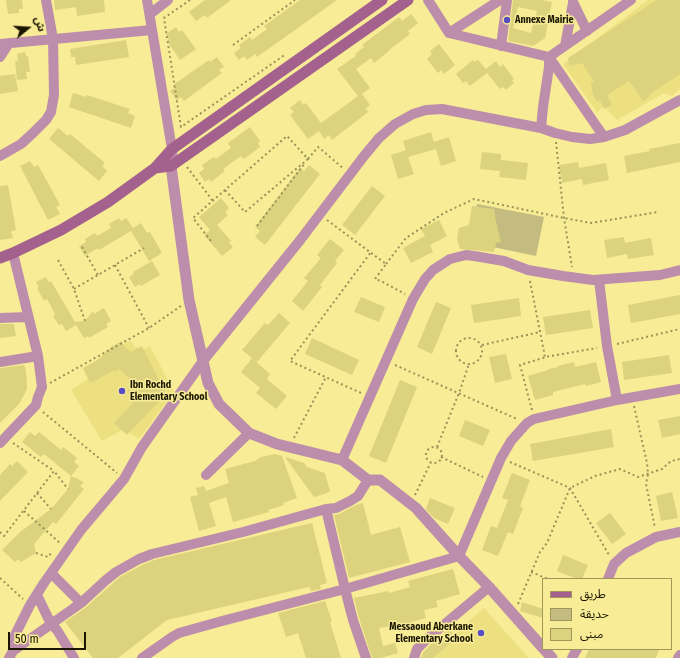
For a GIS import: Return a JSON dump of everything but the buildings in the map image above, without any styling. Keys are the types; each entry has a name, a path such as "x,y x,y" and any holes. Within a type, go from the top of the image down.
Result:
{"main road":[{"path":"0,258 61,230 108,202 155,168 172,149 382,0"},
{"path":"155,168 171,166 408,0"}],"street":[{"path":"0,156 20,144 34,133 51,112 54,95 53,39 46,0"},
{"path":"147,0 172,149 171,166 189,300 208,383 219,404 248,433 277,444 342,460 368,480 380,480 411,503 542,646"},
{"path":"150,14 168,0"},
{"path":"428,0 449,33 549,57 604,137"},
{"path":"449,33 500,0"},
{"path":"501,46 507,0"},
{"path":"549,57 632,0"},
{"path":"572,1 587,31"},
{"path":"565,46 572,1"},
{"path":"0,57 5,44 152,30"},
{"path":"541,128 549,57"},
{"path":"11,655 15,635 30,605 51,572 81,530 124,479 142,448 203,361 301,239 379,138 395,124 413,114 426,110 442,109 541,128 555,134 590,139 604,137 625,130 680,100"},
{"path":"3,441 36,405 42,387 38,356 13,253"},
{"path":"342,460 413,299 433,270 450,259 466,255 474,256 504,261 528,270 594,280 660,276 680,270"},
{"path":"599,280 607,346 617,400"},
{"path":"0,318 28,317"},
{"path":"0,362 38,356"},
{"path":"459,556 501,458 511,441 531,421 617,400 680,389"},
{"path":"206,475 248,433"},
{"path":"11,655 81,603 116,572 139,559 152,554 243,532 326,509 336,508 350,502 358,496 368,480"},
{"path":"326,509 353,620 366,658"},
{"path":"608,578 614,564 626,553 656,537 680,532"},
{"path":"142,658 179,633 345,589 459,556"},
{"path":"51,572 81,603"},
{"path":"414,658 417,649 428,638 489,587"},
{"path":"37,595 51,624 58,630 74,658"},
{"path":"546,650 552,658"}],"path":[{"path":"190,0 164,18 181,127 292,50"},
{"path":"233,44 295,0"},
{"path":"555,134 564,218 574,278"},
{"path":"211,241 193,218 288,136 308,159"},
{"path":"257,226 318,147 350,174"},
{"path":"181,159 213,201"},
{"path":"225,190 245,212 308,159"},
{"path":"413,299 376,279 406,238 444,213 474,199 591,223 658,212"},
{"path":"320,214 386,264"},
{"path":"82,247 98,275"},
{"path":"74,289 144,248"},
{"path":"370,397 290,361 372,252"},
{"path":"58,260 74,289 85,321"},
{"path":"115,265 149,328"},
{"path":"528,270 545,356"},
{"path":"42,387 149,328 189,300"},
{"path":"531,421 520,365 543,358 545,356 607,346 680,329"},
{"path":"482,345 540,332"},
{"path":"468,337 476,339 482,345 480,358 476,363 469,364 461,362 456,355 456,347 460,340 468,337"},
{"path":"386,361 459,394 531,421"},
{"path":"437,447 459,394 469,364"},
{"path":"290,447 326,377"},
{"path":"632,398 647,463 648,474 646,484 656,537"},
{"path":"36,405 124,479"},
{"path":"3,441 54,471 68,489"},
{"path":"431,447 437,447 441,451 441,457 437,462 431,462 426,458 426,452 431,447"},
{"path":"441,457 491,481"},
{"path":"501,458 570,488 614,564"},
{"path":"513,614 540,552 547,543 570,488 595,476 620,469 638,477 662,469 672,461 680,459"},
{"path":"411,503 431,462"},
{"path":"0,532 4,536 54,471"},
{"path":"37,493 50,510"},
{"path":"24,511 67,550"},
{"path":"36,553 48,557 56,548"},
{"path":"531,572 546,578"},
{"path":"0,578 30,605"}],"shaded area":[{"path":"648,0 680,0 680,89 672,96 664,93 617,120 604,106 597,112 563,64"},
{"name":"Ibn Rochd Elementary School","path":"130,340 135,348 138,347 140,351 150,346 174,392 139,439 124,429 102,441 71,390 97,373 92,363"},
{"name":"Messaoud Aberkane Elementary School","path":"484,608 529,658 426,658"}],"green space":[{"path":"477,204 544,217 536,256 469,242"}],"place":[{"name":"Annexe Mairie","path":"507,20"},
{"name":"Ibn Rochd Elementary School","path":"122,391"},
{"name":"Messaoud Aberkane Elementary School","path":"481,633"}]}
